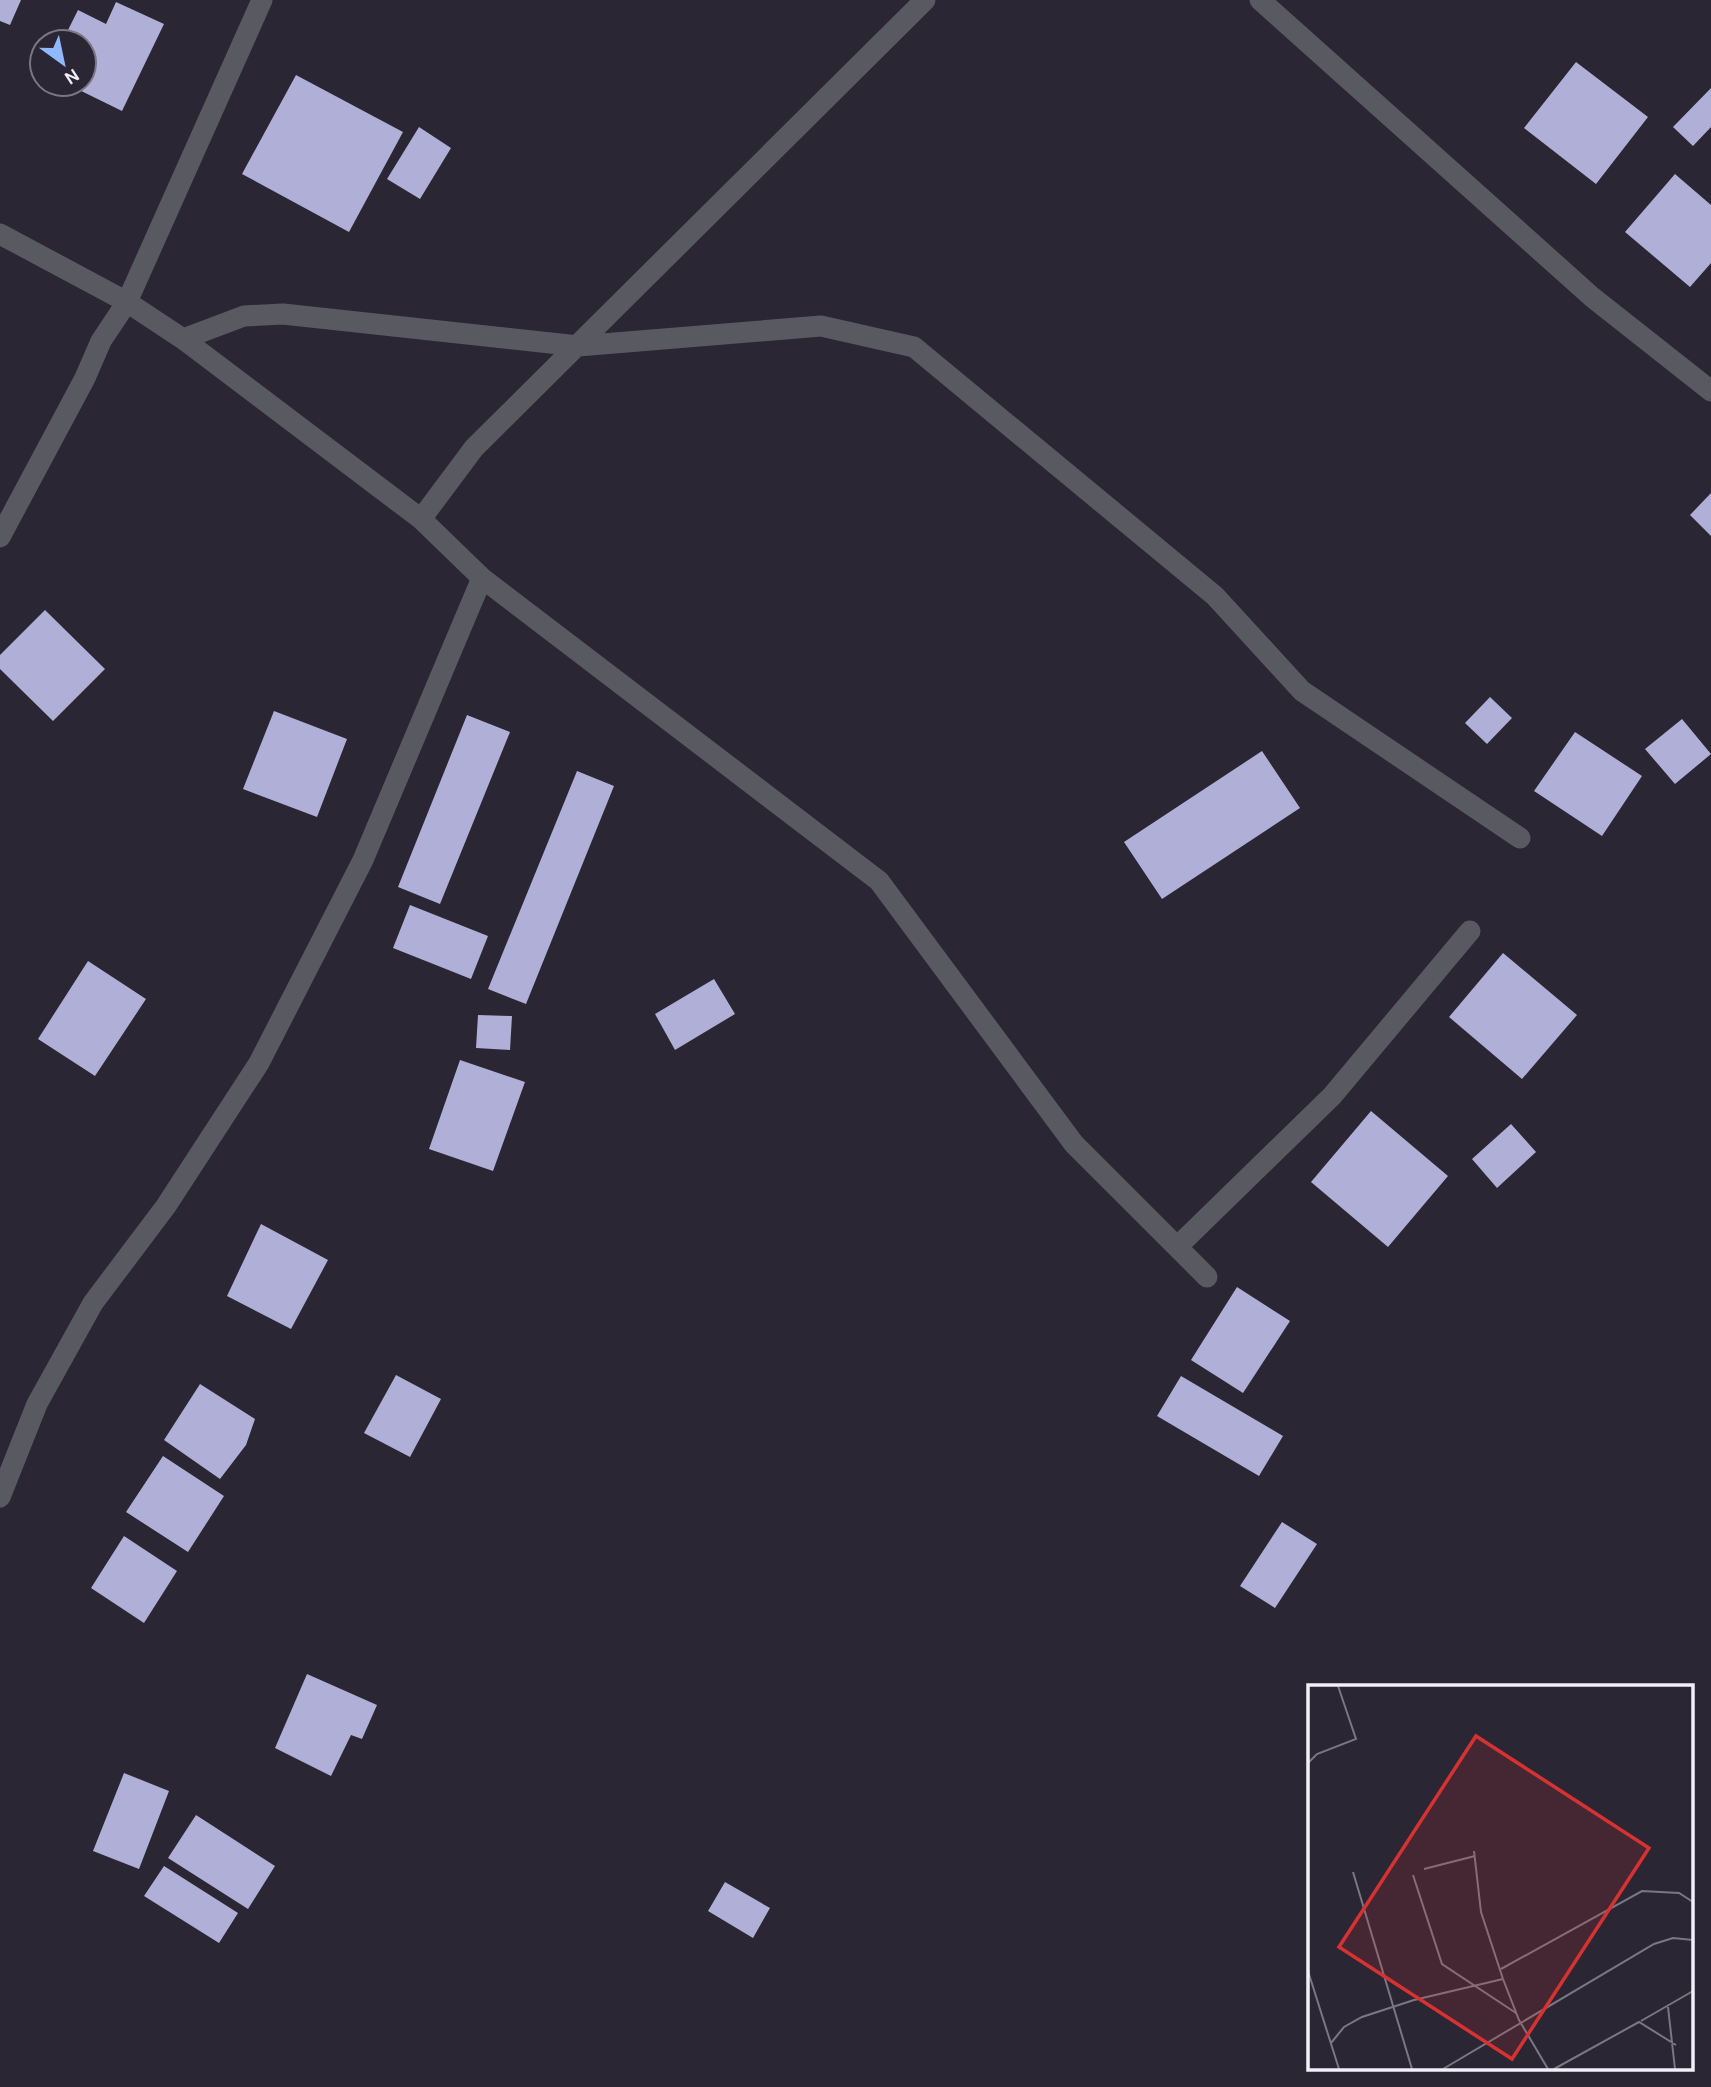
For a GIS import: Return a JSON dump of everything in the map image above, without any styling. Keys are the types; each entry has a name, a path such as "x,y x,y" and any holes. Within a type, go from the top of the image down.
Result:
{"street":[{"path":"0,537 85,378 101,341 127,302 262,0"},
{"path":"421,519 474,448 925,0"},
{"path":"1260,0 1592,297 1711,391"},
{"path":"0,233 127,302 183,339 421,519 482,578 879,881 1074,1144 1207,1277"},
{"path":"183,339 244,316 283,314 578,346 821,327 914,347 1215,596 1302,691 1520,838"},
{"path":"0,1497 37,1404 93,1303 166,1206 259,1062 363,860 482,578"},
{"path":"1177,1247 1332,1096 1470,931"}],"building":[{"path":"0,0 21,0 10,25 0,21"},
{"path":"116,2 164,24 122,111 96,98 98,98 98,28 69,28 78,10 106,24"},
{"path":"1576,62 1648,117 1596,184 1524,128"},
{"path":"296,75 403,132 349,232 242,174"},
{"path":"1711,88 1711,127 1693,146 1673,127"},
{"path":"419,127 451,148 420,199 387,179"},
{"path":"1675,174 1711,205 1711,263 1690,287 1625,232"},
{"path":"1711,493 1711,536 1690,515"},
{"path":"45,610 105,669 53,721 0,669 0,655"},
{"path":"1490,697 1512,718 1487,744 1465,723"},
{"path":"274,711 347,739 317,817 243,789"},
{"path":"467,715 510,732 440,904 398,887"},
{"path":"1682,719 1711,754 1675,784 1645,749"},
{"path":"1575,732 1642,776 1602,836 1534,791"},
{"path":"1262,751 1300,808 1162,899 1124,842"},
{"path":"577,771 614,786 526,1004 488,989"},
{"path":"410,905 488,936 471,979 393,948"},
{"path":"1503,953 1577,1015 1522,1079 1449,1017"},
{"path":"88,961 146,999 95,1076 38,1039"},
{"path":"714,979 735,1014 675,1050 655,1014"},
{"path":"478,1015 512,1016 510,1050 476,1048"},
{"path":"460,1060 525,1082 493,1171 429,1149"},
{"path":"1371,1111 1448,1176 1388,1247 1311,1182"},
{"path":"1511,1124 1536,1152 1497,1188 1472,1159"},
{"path":"261,1224 328,1260 291,1329 227,1296"},
{"path":"1237,1287 1290,1321 1243,1393 1191,1360"},
{"path":"396,1375 441,1399 410,1457 364,1433"},
{"path":"1181,1376 1283,1436 1259,1476 1157,1416"},
{"path":"200,1384 255,1419 246,1445 220,1479 164,1440"},
{"path":"163,1456 224,1496 188,1552 126,1512"},
{"path":"1282,1522 1317,1544 1275,1608 1240,1586"},
{"path":"124,1536 177,1571 144,1623 91,1588"},
{"path":"307,1674 377,1705 362,1739 351,1735 331,1776 275,1748"},
{"path":"124,1773 169,1791 139,1869 93,1851"},
{"path":"196,1815 275,1866 248,1909 168,1858"},
{"path":"164,1866 238,1913 219,1943 144,1896"},
{"path":"725,1882 770,1908 753,1938 708,1911"}]}
